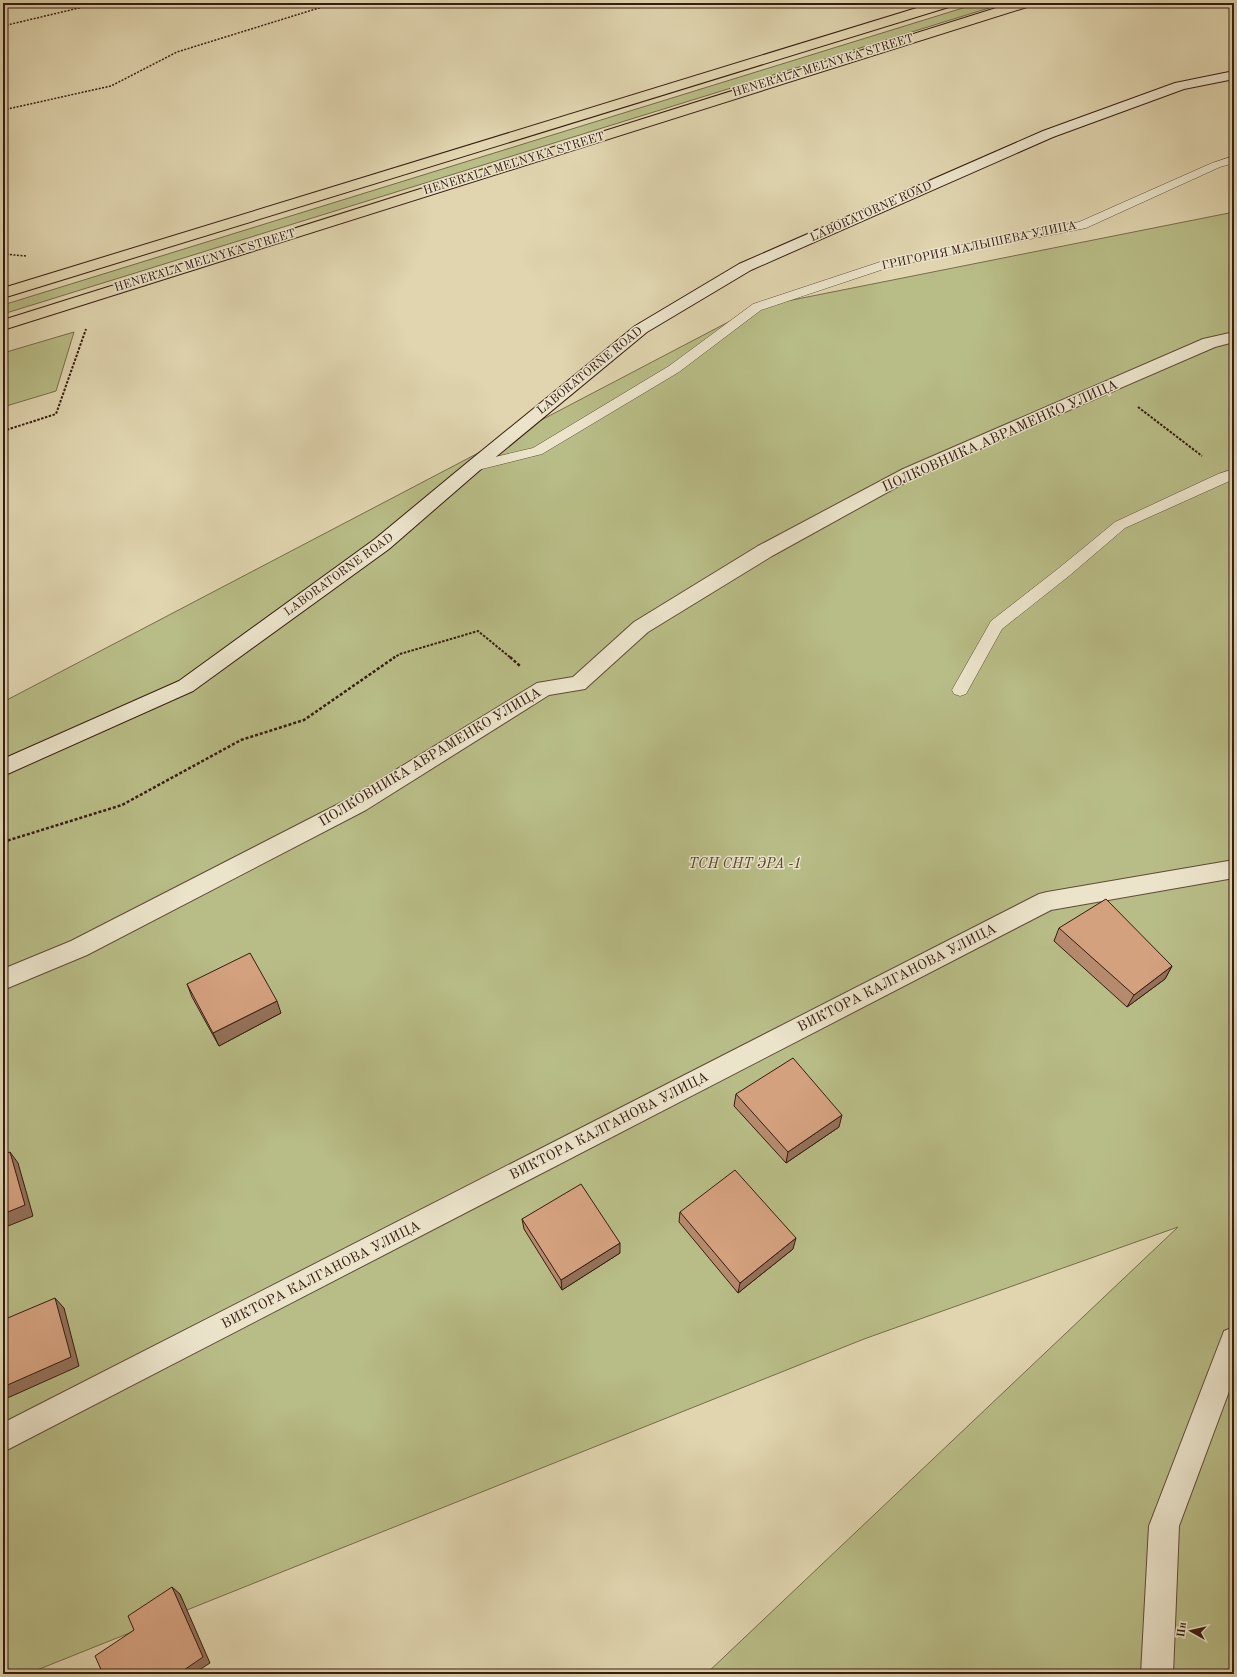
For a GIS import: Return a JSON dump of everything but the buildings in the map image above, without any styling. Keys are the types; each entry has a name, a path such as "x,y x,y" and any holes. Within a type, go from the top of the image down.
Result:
{"main road":[{"name":"HENERALA MELNYKA STREET","path":"3,293 947,3"},
{"name":"HENERALA MELNYKA STREET","path":"3,324 1025,3"}],"street":[{"name":"LABORATORNE ROAD","path":"3,768 186,686 382,544 474,466 641,329 745,267 1048,134 1180,86 1234,75"},
{"name":"ПОЛКОВНИКА АВРАМЕНКО УЛИЦА","path":"3,980 79,948 358,804 544,688 578,684 641,627 765,551 909,473 1209,343 1234,337"},
{"name":"ВИКТОРА КАЛГАНОВА УЛИЦА","path":"3,1438 1048,901 1234,869"},
{"path":"1157,1674 1164,1526 1234,1341"}],"lane":[{"name":"ГРИГОРИЯ МАЛЫШЕВА УЛИЦА","path":"474,466 537,451 674,369 757,307 890,263 1082,225 1216,165 1234,159"},
{"path":"960,690 996,625 1064,572 1120,525 1229,476"}],"path":[{"path":"3,26 100,3"},
{"path":"3,110 111,86 177,52 335,3"},
{"path":"1110,386 1229,476"},
{"path":"3,842 122,805 241,740 304,720 400,654 478,631 524,669 544,688"}],"green space":[{"path":"979,3 1005,3 3,314 3,305"},
{"name":"ТСН СНТ ЭРА -1","path":"1234,212 1234,1674 706,1674 1178,1227 864,1339 27,1674 3,1674 3,702 757,307"},
{"path":"74,332 56,391 3,407 3,353"}]}
